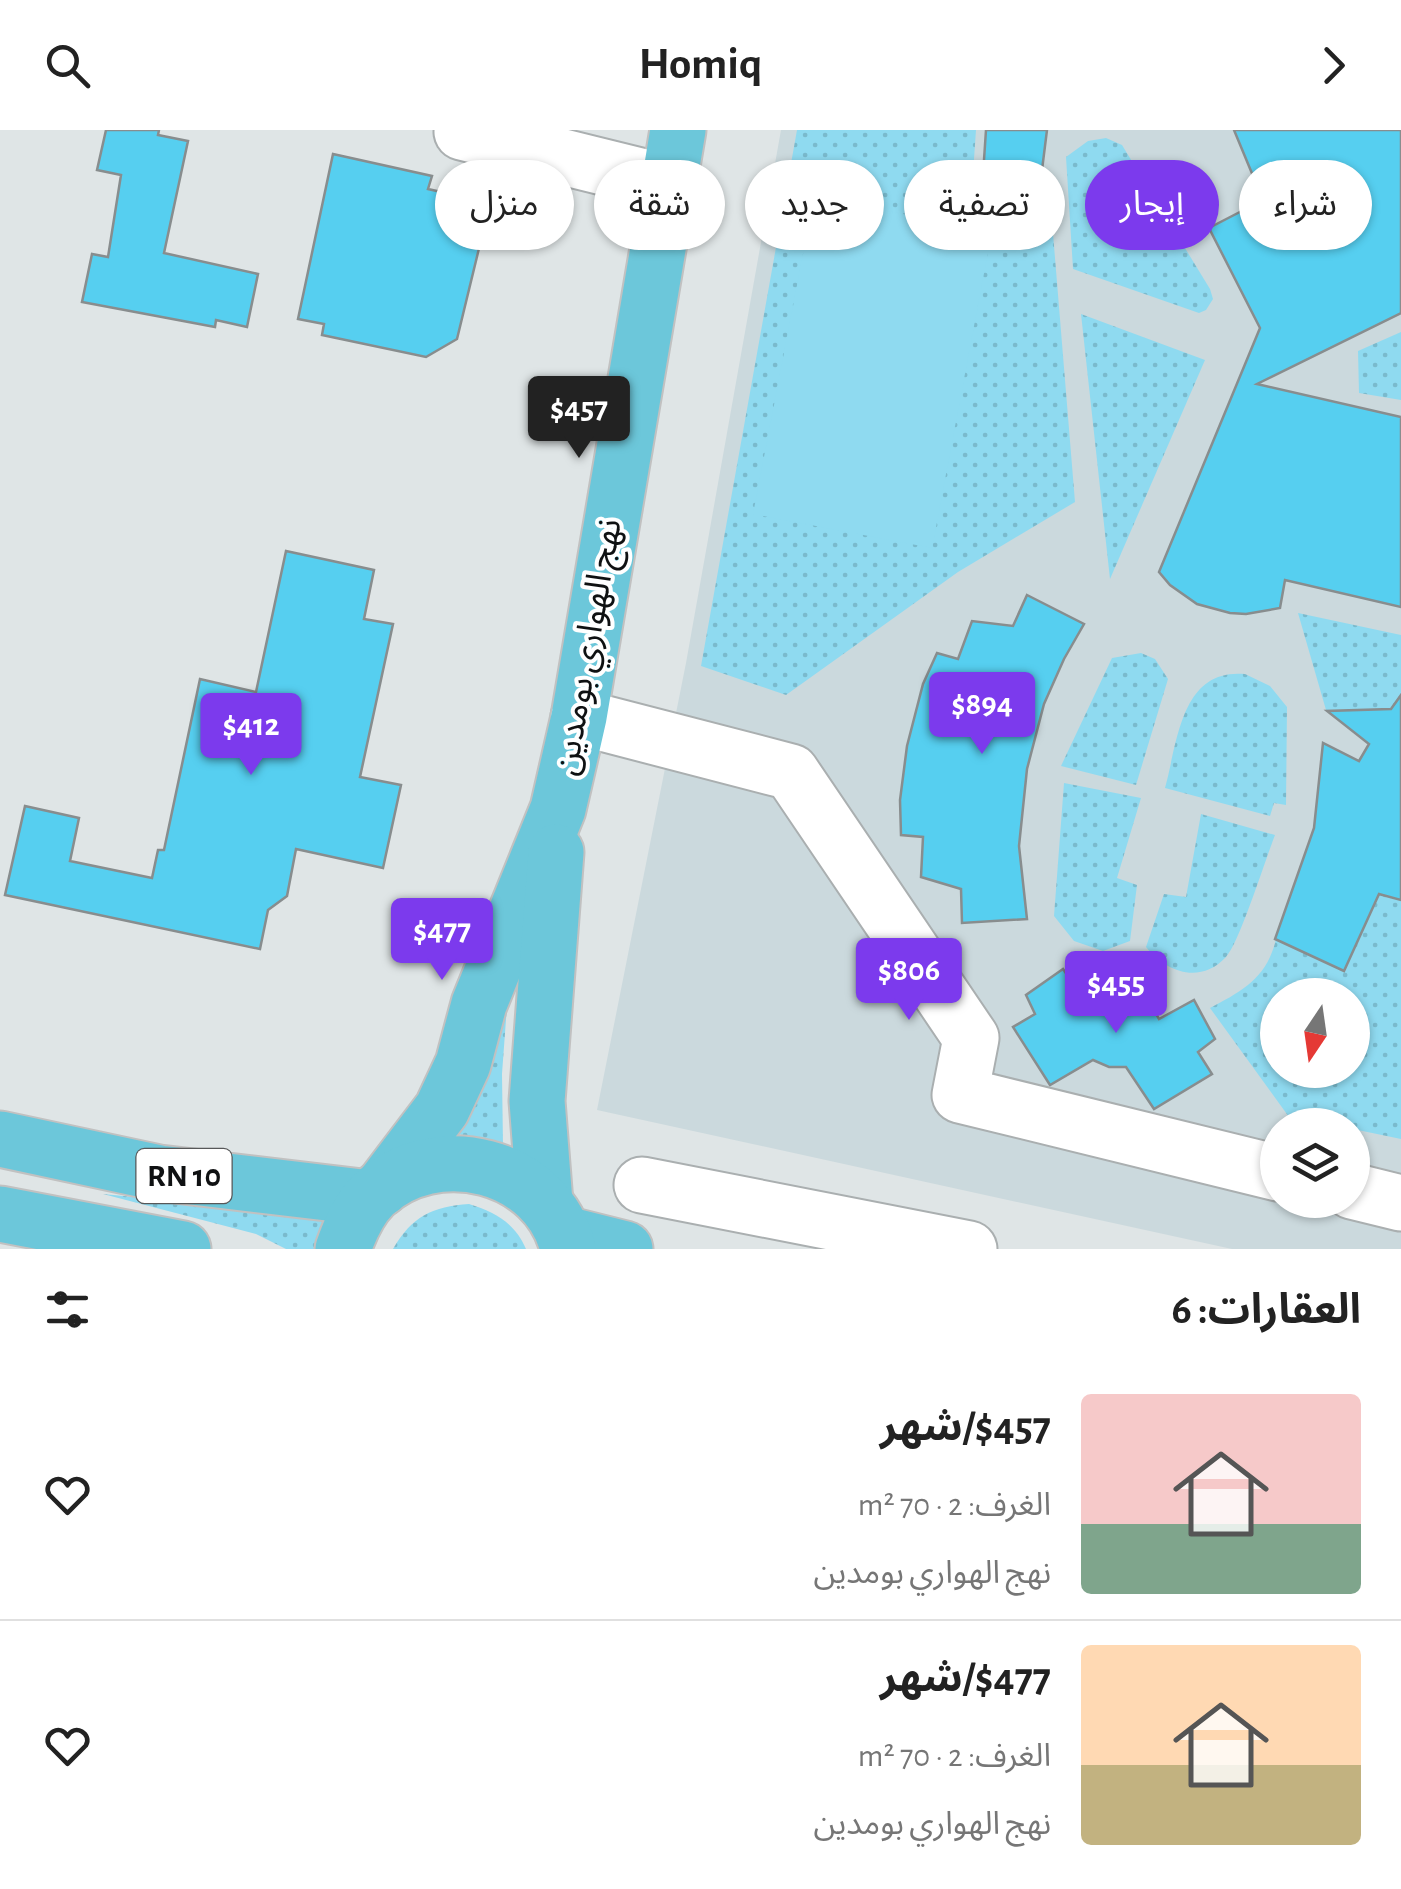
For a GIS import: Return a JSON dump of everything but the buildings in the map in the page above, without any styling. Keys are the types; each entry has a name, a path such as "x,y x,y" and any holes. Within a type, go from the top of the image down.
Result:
{"main road":[{"name":"نهج الهواري بومدين","path":"672,160 678,130"},
{"name":"نهج الهواري بومدين","path":"558,809 579,717 657,250"},
{"path":"343,1249 351,1226 442,1109 463,1064 479,1004 558,809"},
{"path":"558,809 553,918 536,1101 559,1229"},
{"name":"RN 10","path":"0,1139 159,1173 376,1193"},
{"path":"376,1193 413,1169 448,1162 484,1166 518,1179 559,1229 625,1249"},
{"name":"RN 10","path":"0,1214 183,1249"}],"street":[{"path":"462,132 594,165"},
{"path":"579,717 791,772 971,1038 960,1095 1260,1169"},
{"path":"642,1185 969,1249"},
{"path":"1370,1195 1401,1203"}],"shaded area":[{"path":"781,130 1401,130 1401,1249 1232,1249 597,1110 686,663 760,250 884,250 884,160 776,160"},
{"path":"797,130 976,130 974,160 904,160 904,250 1054,250 1075,502 958,572 786,695 701,666 776,250 884,250 884,160 792,160"},
{"path":"1106,138 1122,145 1131,160 1085,160 1085,250 1186,250 1210,289 1213,299 1206,310 1199,313 1073,269 1066,157 1088,141"},
{"path":"884,210 904,214 904,250 988,250 932,548 753,514 804,250 884,250"},
{"path":"1081,314 1205,360 1110,579"},
{"path":"1401,332 1401,400 1359,393 1358,351"},
{"path":"1298,613 1401,635 1401,709 1326,710"},
{"path":"1141,653 1155,659 1168,679 1136,785 1061,766 1112,658"},
{"path":"1245,674 1270,686 1287,707 1286,805 1274,803 1270,816 1165,788 1179,730 1195,695 1207,683 1224,675"},
{"path":"1064,783 1141,798 1117,878 1137,885 1130,941 1103,951 1074,941 1054,916"},
{"path":"1201,814 1275,835 1231,949 1216,966 1195,973 1173,969 1146,947 1164,894 1186,897"},
{"path":"1380,893 1401,899 1401,1139 1370,1133 1370,1108 1282,1108 1268,1088 1370,1088 1370,978 1260,978 1260,1077 1210,1008 1243,989 1260,973 1276,939 1345,971"},
{"path":"510,965 502,1074 503,1146 447,1131"},
{"path":"103,1194 248,1208 327,1207 320,1249 286,1249 256,1234"},
{"path":"469,1204 503,1220 526,1249 393,1249 407,1229 424,1215 444,1207"}]}
